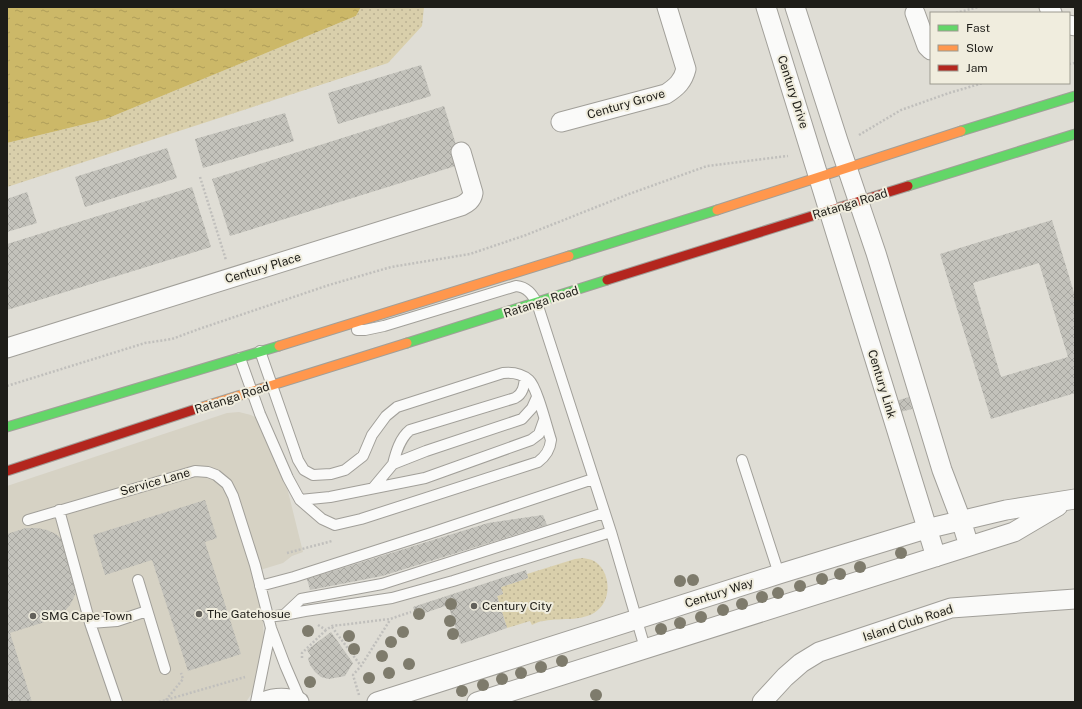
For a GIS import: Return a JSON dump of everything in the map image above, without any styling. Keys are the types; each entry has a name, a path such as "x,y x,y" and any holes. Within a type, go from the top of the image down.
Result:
{"main road":[{"path":"7,427 240,358 792,187 888,154 1075,96"},
{"name":"Ratanga Road","path":"7,471 252,391 1075,134"}],"street":[{"name":"Century Grove","path":"561,122 666,94 676,88 683,78 686,69 667,7"},
{"name":"Century Drive","path":"766,7 828,210"},
{"path":"795,7 847,169 859,201 942,470 970,546"},
{"path":"915,13 927,46 930,49"},
{"name":"Century Place","path":"7,348 461,206 469,201 472,197 472,193 461,152"},
{"name":"Century Link","path":"828,210 846,263 926,529 936,557"},
{"name":"Century Way","path":"377,702 779,574 926,529 1006,510 1070,500"},
{"name":"Century Way","path":"477,702 1014,532 1070,500"},
{"name":"Island Club Road","path":"762,702 785,677 819,652 951,608 1075,599"},
{"path":"263,702 279,698 300,702"}],"lane":[{"path":"325,331 365,330 384,326 516,286 522,287 529,291 537,303 611,532 645,648"},
{"path":"240,358 288,478 300,500 322,519 335,525 361,519 538,462 543,458 550,447 551,440 532,384 517,373 502,373 397,407 386,416 372,435 363,456 344,470 331,474 312,475 304,470 298,460 260,351"},
{"path":"373,488 393,464 405,435 410,430 517,397 522,392 525,378"},
{"path":"393,464 426,451 522,419 532,408 537,397"},
{"path":"300,500 330,497 425,478 531,440 539,434 544,420"},
{"path":"742,460 779,574"},
{"name":"Service Lane","path":"28,520 195,471 208,472 216,475 227,484 233,496 260,586 267,617 300,702"},
{"path":"260,586 294,577 428,534 593,479"},
{"path":"59,510 90,623 117,702"},
{"path":"284,615 301,599 382,584 604,513"},
{"path":"267,617 405,595 611,532"},
{"path":"138,580 165,669"},
{"path":"90,623 117,621 147,611"},
{"path":"256,702 271,628"}],"path":[{"path":"960,12 978,7"},
{"path":"859,134 901,110 949,92 979,84"},
{"path":"7,386 146,343 172,339 329,285 391,267 470,254 526,235 628,194 708,166 788,156"},
{"path":"200,177 232,278"},
{"path":"302,658 302,653 332,626 390,619 411,612"},
{"path":"359,695 353,675 361,666 390,619"},
{"path":"314,622 326,630"},
{"path":"332,626 361,666"},
{"path":"165,701 183,680 181,673"},
{"path":"159,702 246,676"}],"shaded area":[{"path":"361,7 424,7 422,26 388,63 7,187 7,143 106,119 356,16"},
{"path":"239,412 251,415 264,422 276,443 303,552 292,556 283,563 257,571 263,621 264,645 259,678 246,702 7,702 7,486 227,413"},
{"path":"583,558 598,564 603,569 606,576 606,597 600,608 594,613 581,618 542,621 532,625 530,621 507,628 497,596 503,594 501,587 528,578 527,574 575,559"}],"water":[{"path":"7,7 361,7 356,16 106,119 7,143"}],"building":[{"path":"421,65 431,96 338,124 328,93"},
{"path":"444,106 462,164 230,236 212,179"},
{"path":"285,113 294,141 203,168 195,139"},
{"path":"167,148 177,178 85,207 75,177"},
{"path":"192,187 211,247 7,310 7,244"},
{"path":"27,192 37,223 7,232 7,199"},
{"path":"1052,220 1075,296 1075,393 991,419 940,254","holes":["1039,263 1068,357 1001,377 973,283"]},
{"path":"909,397 912,409 900,412 896,401"},
{"name":"The Gatehosue","path":"205,500 217,538 205,542 241,654 188,671 152,560 105,575 93,535"},
{"path":"543,515 547,525 382,576 310,590 307,579 488,523"},
{"name":"SMG Cape Town","path":"26,528 47,530 56,534 64,541 77,585 75,595 70,605 63,613 54,619 10,633 32,702 7,702 7,534"},
{"name":"Century City","path":"526,570 528,578 501,587 503,594 497,596 507,628 461,644 448,605 416,616 413,607"},
{"path":"331,632 353,663 345,676 329,679 321,677 315,672 310,665 308,658 311,656 307,650"}],"traffic: fast":[{"path":"961,131 1075,96"},
{"path":"908,186 1075,134"},
{"path":"569,256 717,210"},
{"path":"407,343 607,280"},
{"path":"7,427 279,346"}],"traffic: slow":[{"path":"717,210 961,131"},
{"path":"279,346 569,256"},
{"path":"196,409 407,343"}],"traffic: jam":[{"path":"607,280 908,186"},
{"path":"7,471 196,409"}],"place":[{"name":"Century City","path":"474,606"},
{"name":"The Gatehosue","path":"199,614"},
{"name":"SMG Cape Town","path":"33,616"}]}
